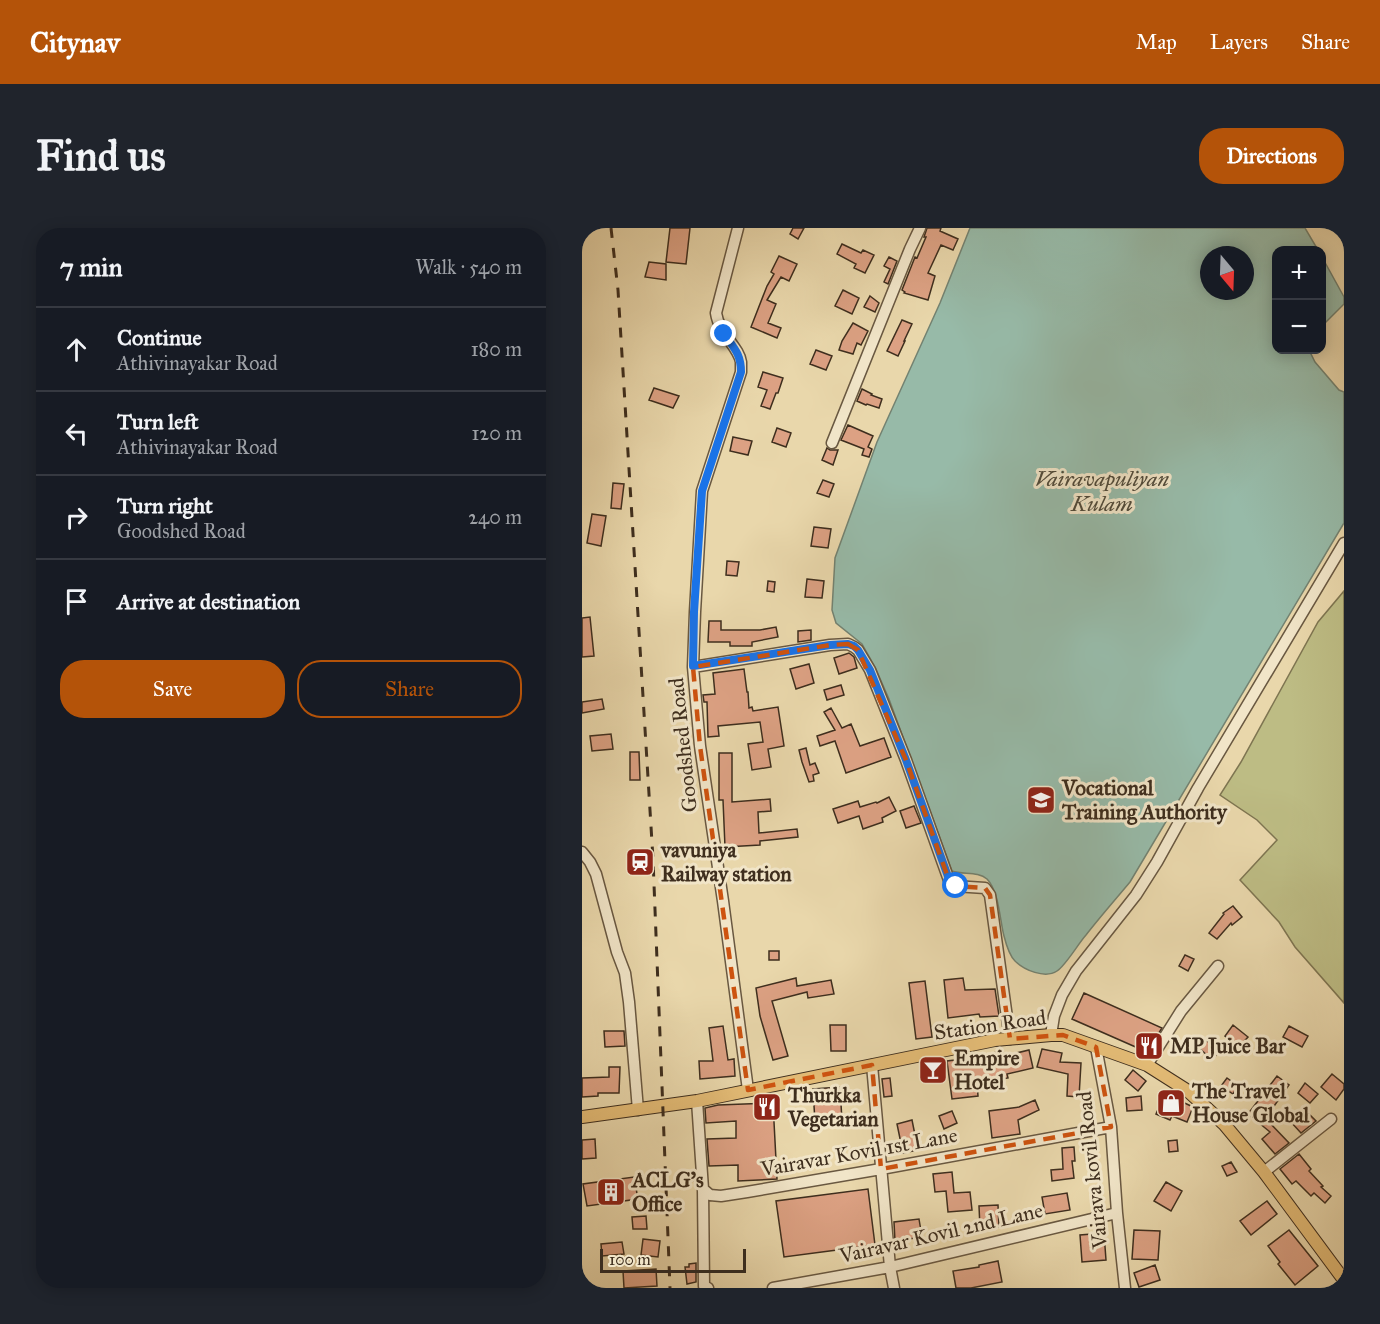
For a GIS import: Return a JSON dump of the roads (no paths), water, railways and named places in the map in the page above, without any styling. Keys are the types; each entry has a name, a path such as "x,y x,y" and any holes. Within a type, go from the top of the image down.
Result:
{"main road":[{"name":"Station Road","path":"582,1117 697,1101 995,1040 1063,1035 1147,1065 1188,1090 1224,1124 1264,1172 1344,1280"}],"street":[{"name":"Goodshed Road","path":"738,228 716,313 718,323 739,356 741,372 702,491 693,666 700,746 748,1090"},
{"path":"832,443 920,228"},
{"path":"1051,1035 1054,1016 1062,995 1076,971 1136,895 1152,870 1198,788 1344,543"},
{"path":"693,666 830,645 848,644 858,650 870,670 906,760 950,882 954,886 985,888 990,895 1010,1039"},
{"path":"582,852 596,874 625,973 638,1110"},
{"path":"1147,1065 1181,1011 1218,966"},
{"name":"Vairava kovil Road","path":"1096,1047 1111,1127 1125,1288"},
{"path":"873,1065 894,1288"},
{"path":"697,1101 703,1189 704,1286 708,1288"},
{"path":"1264,1172 1331,1119"},
{"name":"Vairavar Kovil 1st Lane","path":"703,1189 710,1195 721,1196 1111,1127"},
{"name":"Vairavar Kovil 2nd Lane","path":"773,1288 891,1267 1117,1213"}],"water":[{"name":"Vairavapuliyan Kulam","path":"970,228 1305,228 1316,246 1272,246 1272,354 1311,354 1339,390 1344,392 1344,523 1130,882 1064,964 1052,973 1041,974 1029,970 1013,959 1005,939 997,898 987,879 979,875 952,871 875,667 862,644 836,623 832,610 835,558 877,442 940,303"},
{"path":"1326,264 1344,297 1344,304 1326,322"}],"railway":[{"path":"611,228 618,290 653,859 670,1288"}],"place":[{"name":"Vocational Training Authority","path":"1041,800"},
{"name":"vavuniya Railway station","path":"640,862"},
{"name":"MP Juice Bar","path":"1149,1046"},
{"name":"Empire Hotel","path":"933,1070"},
{"name":"The Travel House Global","path":"1171,1103"},
{"name":"Thurkka Vegetarian","path":"767,1107"},
{"name":"ACLG's Office","path":"611,1192"}]}
